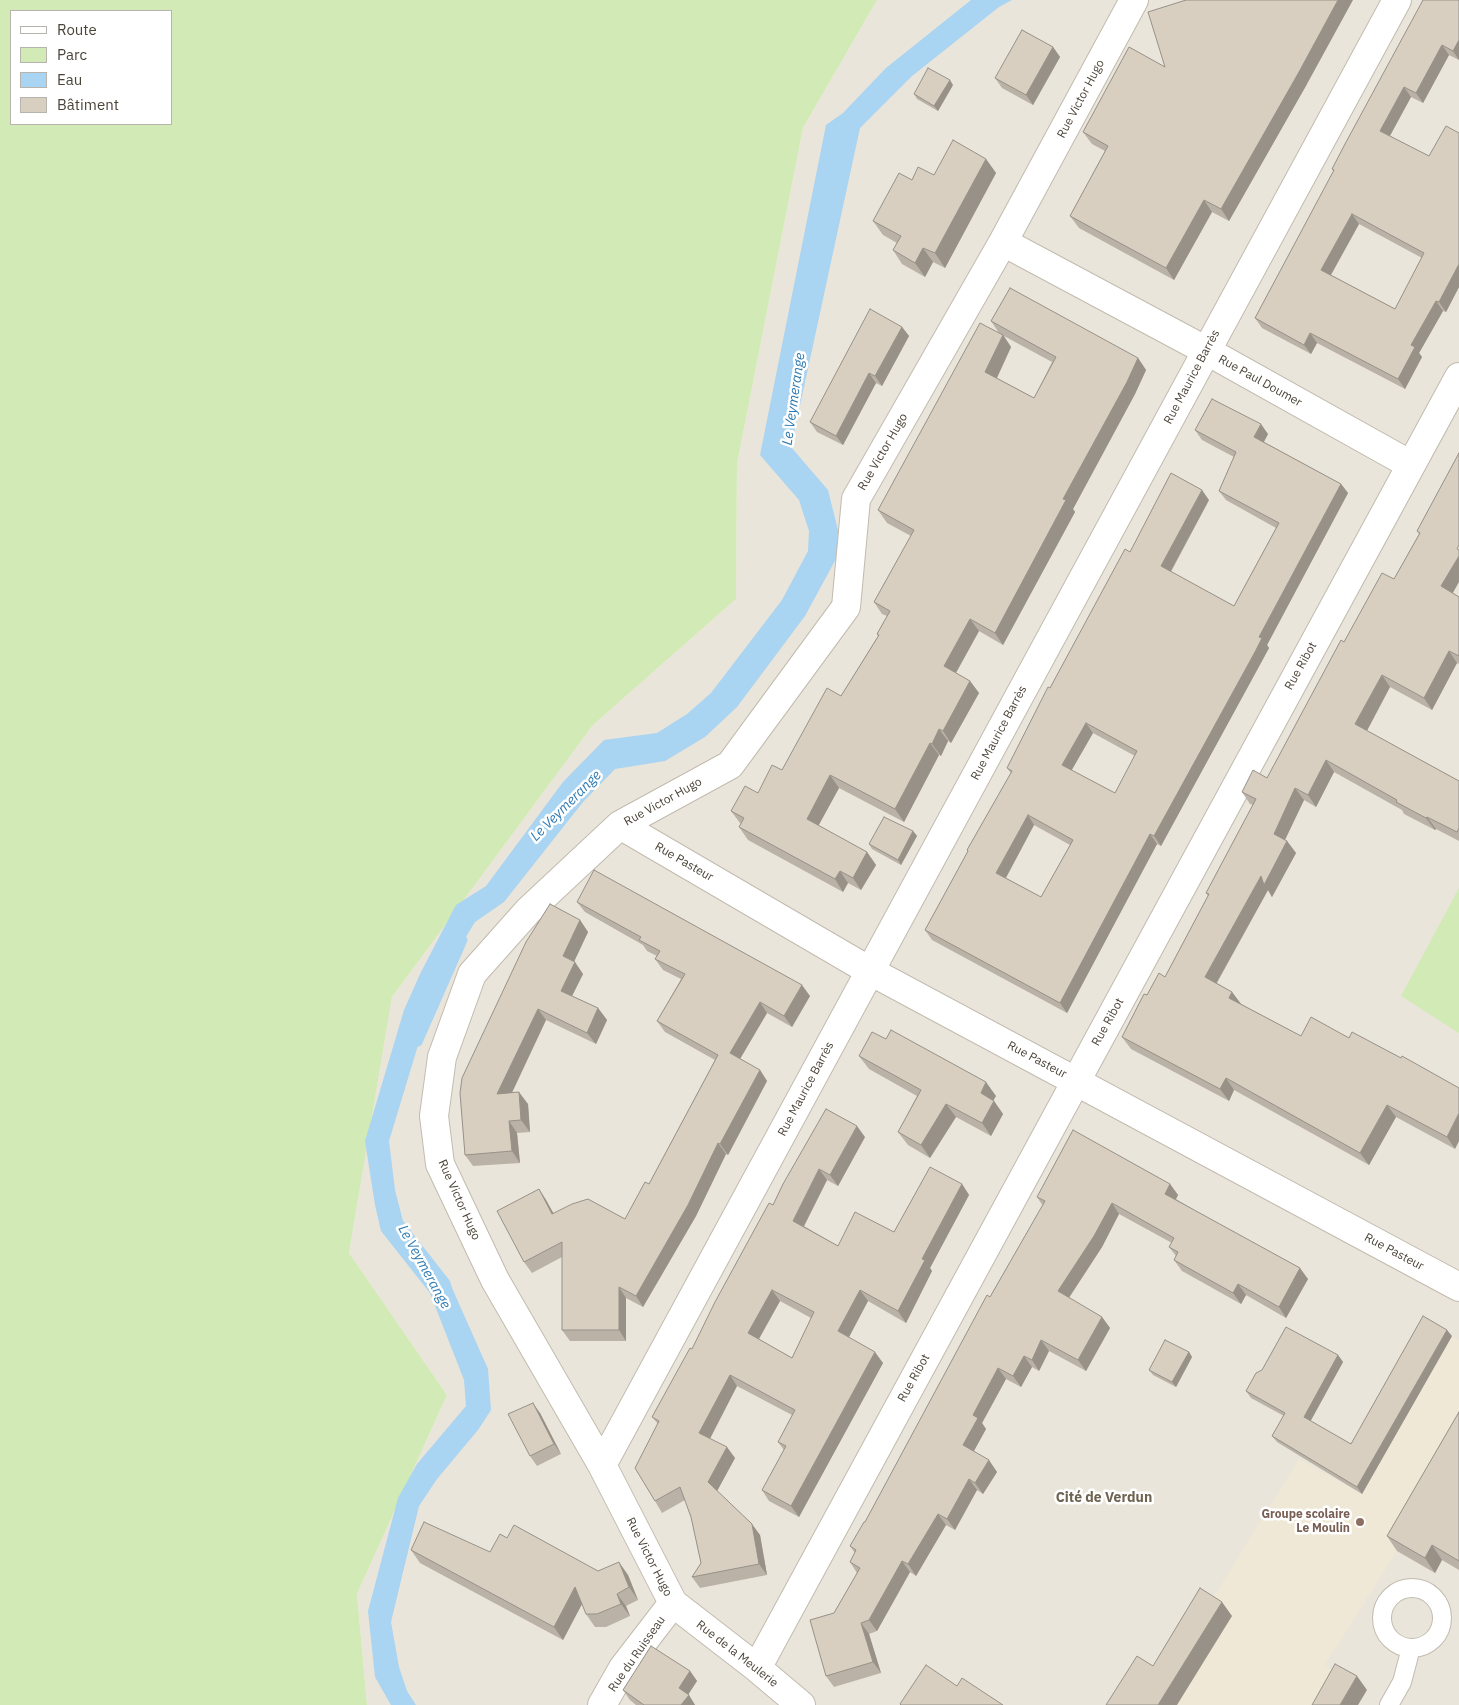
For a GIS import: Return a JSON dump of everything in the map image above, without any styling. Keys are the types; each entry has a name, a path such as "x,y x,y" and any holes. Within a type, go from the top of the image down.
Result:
{"street":[{"name":"Rue Victor Hugo","path":"673,1603 602,1465 495,1280 440,1164 434,1116 442,1057 472,974 528,911 620,825 730,766 846,608 856,499 1003,242 1134,0"},
{"name":"Rue Maurice Barrès","path":"602,1465 1397,0"},
{"name":"Rue Paul Doumer","path":"1003,242 1206,351 1411,465"},
{"name":"Rue Ribot","path":"757,1668 1459,377"},
{"name":"Rue Pasteur","path":"620,825 870,970 1459,1287"},
{"name":"Rue de la Meulerie","path":"673,1603 757,1668 801,1705"},
{"name":"Rue du Ruisseau","path":"602,1705 623,1668 673,1603"}],"lane":[{"path":"1389,1705 1402,1682 1411,1648"}],"shaded area":[{"path":"877,0 1459,0 1459,1705 367,1705 357,1594 447,1395 349,1253 392,997 593,725 736,599 737,464 803,128"},
{"name":"Groupe scolaire Le Moulin","path":"1452,1336 1459,1340 1459,1570 1442,1560 1435,1573 1397,1551 1324,1666 1367,1690 1358,1705 1147,1705 1299,1459 1362,1494"}],"green space":[{"path":"0,0 877,0 803,128 737,464 736,599 593,725 392,997 349,1253 447,1395 357,1594 367,1705 0,1705"},
{"path":"1459,888 1459,1033 1401,996"}],"water":[{"path":"971,0 1012,0 999,7 912,76 860,128 791,447 828,490 838,530 837,557 805,616 737,707 705,737 665,761 615,769 583,802 504,902 475,922 453,958 426,1019 389,1141 395,1190 403,1221 450,1281 488,1369 491,1410 478,1430 437,1479 419,1506 391,1622 399,1667 407,1691 416,1705 391,1705 375,1677 368,1611 398,1498 417,1464 466,1406 464,1380 430,1293 381,1231 375,1205 365,1141 404,1010 421,972 456,905 486,886 563,782 604,740 657,733 687,714 711,693 782,600 808,551 809,531 799,500 760,455 826,125 843,113 886,68"}],"building":[{"path":"1186,0 1338,0 1221,209 1204,200 1166,268 1070,216 1108,146 1083,132 1129,47 1165,67 1148,12"},
{"path":"1423,0 1459,0 1459,40 1453,51 1442,45 1416,93 1404,87 1380,131 1429,156 1446,126 1459,133 1459,264 1439,302 1436,301 1411,345 1415,347 1398,379 1310,333 1304,345 1255,318 1334,170 1332,169","holes":["1352,214 1424,253 1395,309 1321,270"]},
{"path":"1022,30 1053,47 1026,95 995,78"},
{"path":"928,68 950,80 934,106 914,94"},
{"path":"953,140 986,159 935,253 923,248 915,263 893,250 901,236 873,221 899,173 912,180 918,167 934,175"},
{"path":"1010,288 1138,358 1127,382 1063,499 1066,500 995,633 970,619 944,666 970,681 943,731 939,729 932,744 930,743 895,809 830,775 807,819 867,852 853,878 840,871 835,879 739,827 744,818 731,811 745,786 758,793 772,765 782,770 827,688 841,696 879,635 877,634 890,611 874,602 914,530 878,510 980,323 1003,335 985,372 1034,398 1056,357 991,321"},
{"path":"870,309 902,327 875,376 869,373 836,436 810,422"},
{"path":"1212,399 1261,424 1254,437 1341,484 1259,637 1262,638 1255,652 1154,836 1150,834 1060,1003 925,930 967,850 1012,771 1007,768 1048,687 1050,688 1125,549 1130,552 1171,473 1202,490 1161,566 1234,606 1279,523 1219,491 1236,452 1195,430","holes":["1086,723 1137,751 1115,793 1062,765","1028,815 1073,840 1041,897 996,873"]},
{"path":"1459,453 1459,545 1457,549 1459,550 1459,556 1441,586 1459,597 1459,656 1449,651 1424,698 1382,675 1355,724 1459,781 1459,828 1457,832 1426,818 1326,760 1308,795 1295,788 1274,834 1287,841 1264,885 1261,876 1205,977 1232,992 1229,998 1301,1036 1311,1017 1349,1038 1352,1032 1401,1058 1402,1056 1459,1088 1459,1113 1447,1137 1387,1105 1360,1153 1226,1078 1220,1089 1122,1037 1144,994 1147,995 1159,973 1165,977 1209,894 1206,893 1256,799 1242,792 1253,770 1267,778 1341,640 1344,642 1382,573 1394,579 1420,533 1417,531"},
{"path":"884,817 913,831 898,860 869,844"},
{"path":"594,870 802,985 784,1016 760,1002 730,1053 760,1070 720,1144 718,1143 688,1205 636,1296 619,1287 619,1330 562,1330 562,1242 524,1262 497,1211 539,1189 552,1214 572,1204 588,1199 625,1219 645,1182 649,1184 718,1055 657,1021 685,974 655,959 660,951 639,940 641,937 577,902"},
{"path":"550,904 580,920 563,956 575,962 561,991 598,1008 587,1033 538,1009 497,1094 519,1092 521,1120 509,1121 512,1151 465,1155 460,1093 462,1078 526,942"},
{"path":"891,1030 986,1082 981,1093 994,1101 982,1123 946,1104 921,1145 898,1132 921,1090 859,1056 872,1032 886,1039"},
{"path":"826,1109 857,1126 830,1175 819,1169 793,1221 838,1246 855,1212 894,1232 930,1167 962,1184 922,1259 925,1260 898,1311 860,1290 838,1331 875,1352 791,1506 762,1490 786,1446 778,1442 795,1410 730,1375 699,1433 727,1447 708,1482 752,1524 759,1564 692,1577 701,1563 691,1517 680,1487 655,1501 635,1468 659,1421 652,1417 690,1348 692,1349 715,1302 769,1203 773,1205","holes":["772,1290 814,1312 792,1358 748,1333"]},
{"path":"1073,1130 1170,1184 1165,1194 1300,1268 1279,1307 1238,1284 1233,1293 1174,1260 1178,1252 1169,1247 1174,1238 1112,1203 1094,1236 1058,1291 1102,1317 1078,1360 1041,1340 1032,1360 1024,1356 1013,1376 998,1368 973,1415 978,1418 963,1445 989,1460 975,1483 969,1479 947,1519 938,1514 908,1564 902,1561 869,1620 861,1623 873,1662 826,1676 810,1620 834,1613 860,1568 850,1562 856,1550 850,1546 865,1522 987,1295 990,1297 1045,1201 1037,1197"},
{"path":"1423,1316 1447,1330 1357,1487 1272,1436 1285,1413 1246,1391 1256,1373 1262,1370 1286,1327 1338,1355 1304,1417 1351,1444"},
{"path":"1165,1340 1189,1352 1172,1382 1149,1370"},
{"path":"533,1403 554,1444 530,1456 508,1414"},
{"path":"1459,1412 1459,1561 1432,1545 1425,1558 1387,1536"},
{"path":"424,1522 490,1552 500,1534 507,1538 514,1525 598,1571 619,1562 629,1587 617,1594 621,1604 597,1614 586,1614 575,1587 554,1627 411,1550"},
{"path":"1200,1588 1222,1602 1158,1705 1106,1705 1137,1656 1153,1666"},
{"path":"651,1646 690,1671 679,1688 689,1695 681,1705 644,1705 623,1690"},
{"path":"1335,1664 1357,1676 1340,1705 1312,1705"},
{"path":"926,1665 957,1686 962,1678 1003,1705 901,1705"}],"waterway":[{"name":"Le Veymerange","path":"418,1042 463,940"}],"place":[{"name":"Groupe scolaire Le Moulin","path":"1360,1522"}],"district":[{"name":"Cité de Verdun","path":"1104,1498"}]}
